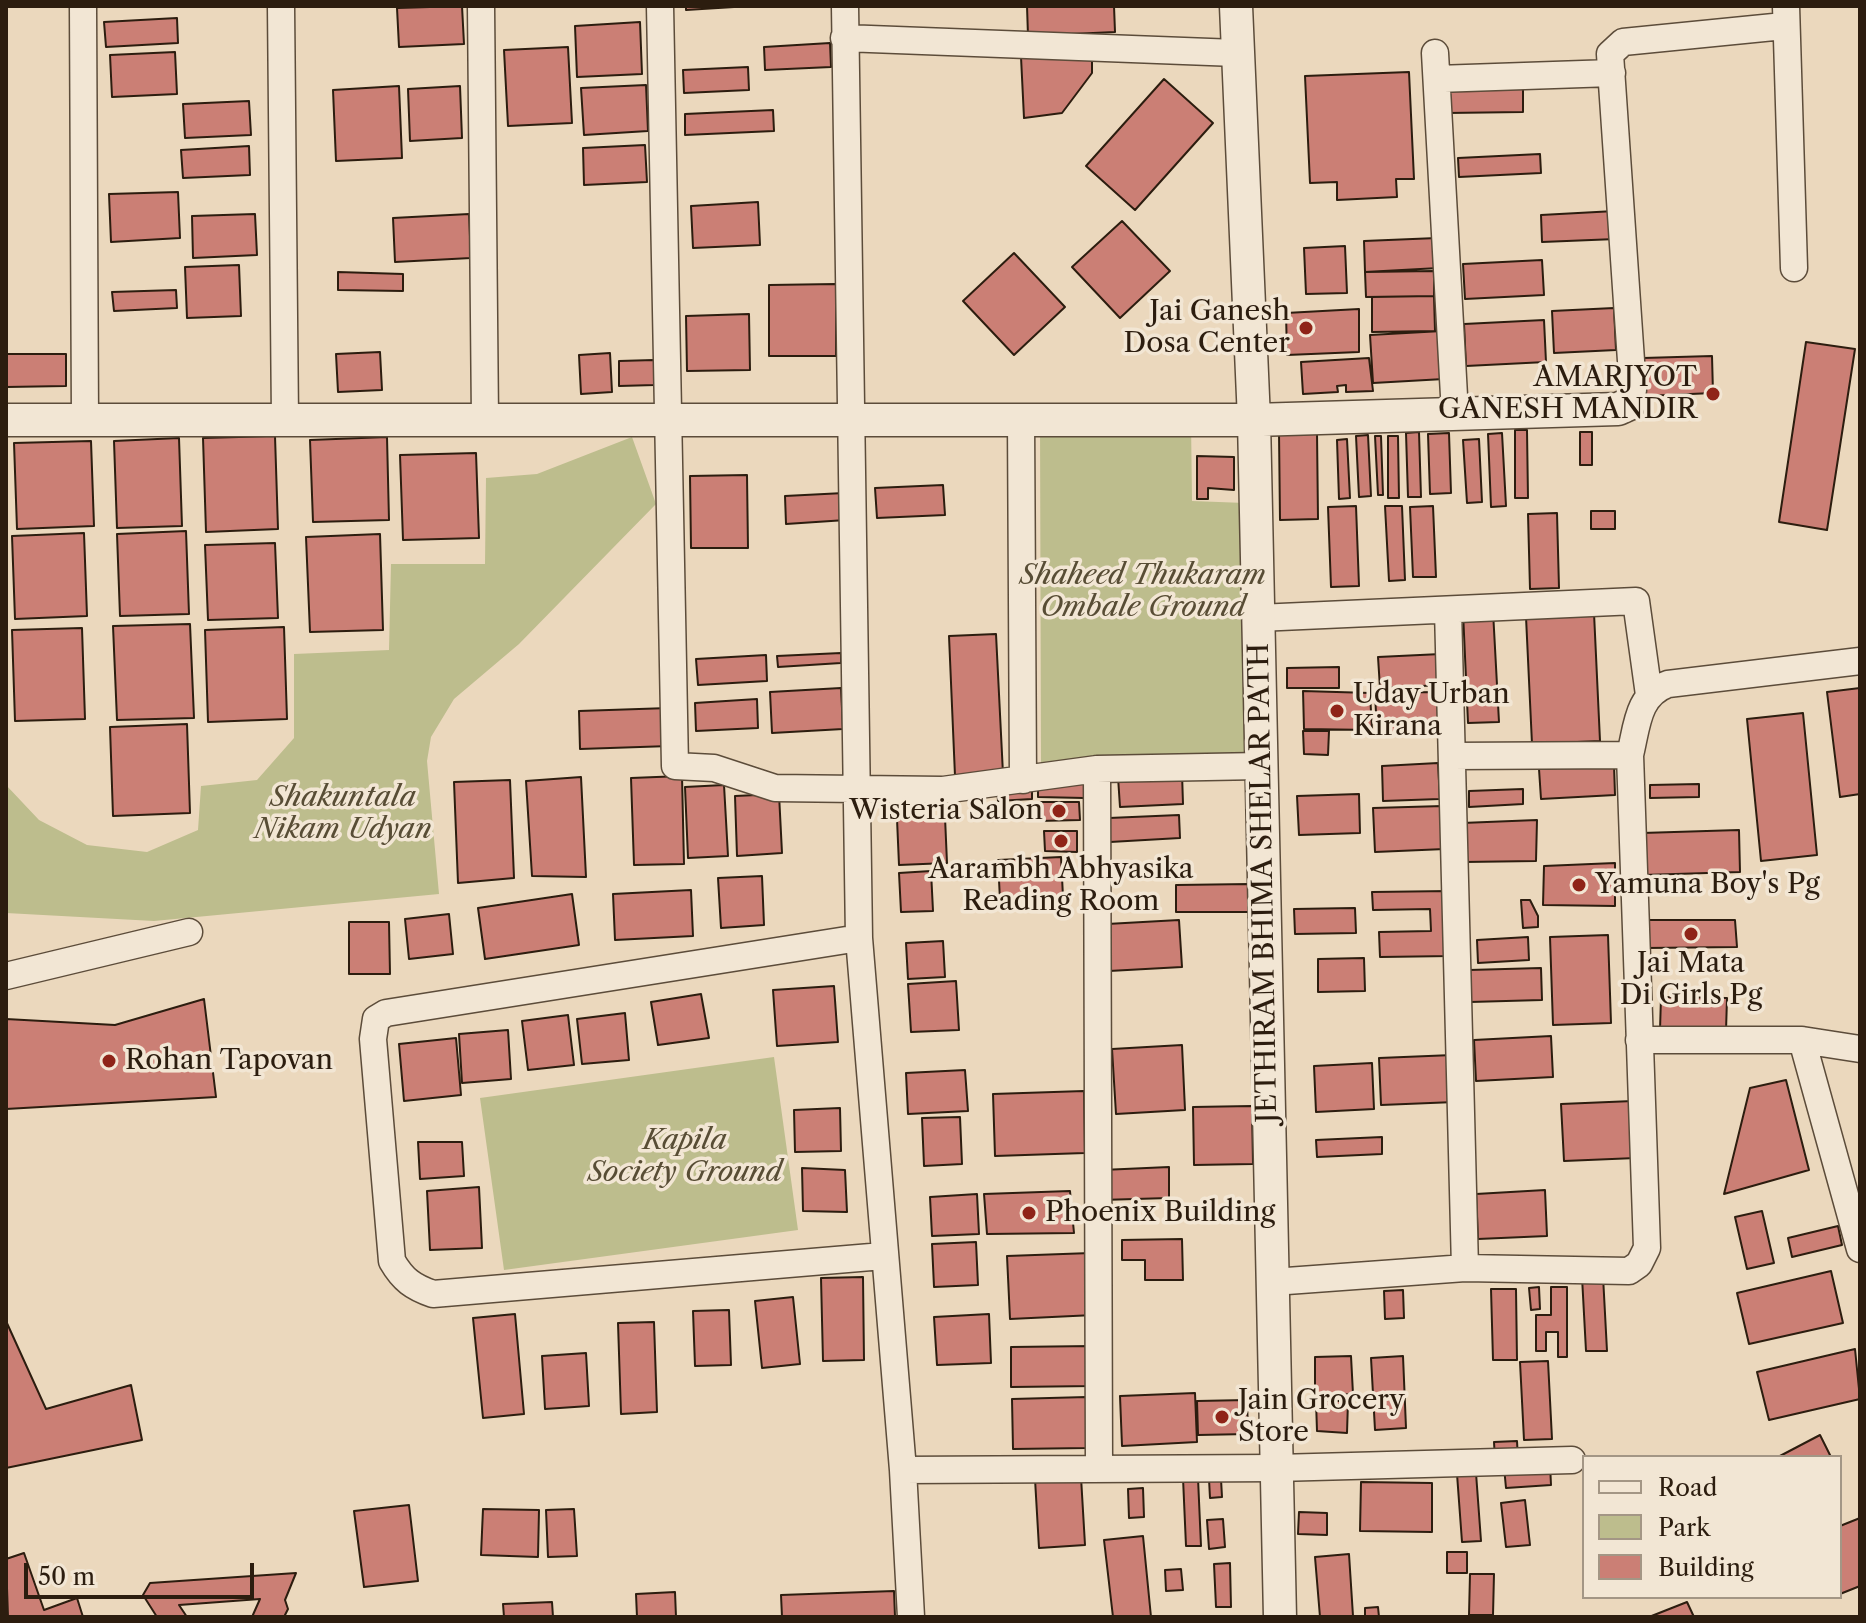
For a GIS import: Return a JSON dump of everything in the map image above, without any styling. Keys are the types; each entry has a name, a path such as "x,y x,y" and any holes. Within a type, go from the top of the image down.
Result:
{"street":[{"path":"83,6 85,420"},
{"path":"281,6 285,420"},
{"path":"481,6 485,420"},
{"path":"660,6 675,766 714,768 775,788 943,790 1097,769 1261,766"},
{"path":"845,6 859,938 903,1470 911,1617"},
{"name":"JETHIRAM BHIMA SHELAR PATH","path":"1236,6 1254,420 1280,1617"},
{"path":"6,420 1254,420 1618,409 1629,404 1633,390 1610,54 1623,42 1785,16 1794,268"},
{"path":"844,38 1236,53"},
{"path":"1455,414 1436,66 1612,73"},
{"path":"1021,419 1023,780"},
{"path":"1258,618 1636,601 1649,695"},
{"path":"1448,610 1465,1268"},
{"path":"1273,1282 1465,1268 1629,1271 1645,1256 1647,1238 1630,755 1641,708 1649,695 1668,684 1860,661"},
{"path":"1452,756 1630,755"},
{"path":"1097,769 1099,1469"},
{"path":"6,976 189,932"},
{"path":"859,938 386,1013 376,1019 373,1039 392,1261 407,1283 419,1289 433,1294 883,1256"},
{"path":"1639,1040 1802,1040 1860,1049"},
{"path":"1802,1040 1860,1249"},
{"path":"903,1470 1277,1468 1572,1460"}],"green space":[{"name":"Shaheed Thukaram Ombale Ground","path":"1040,419 1191,421 1192,501 1245,503 1245,762 1041,766"},
{"name":"Shakuntala Nikam Udyan","path":"632,437 656,504 519,644 454,699 431,737 427,761 439,894 154,921 6,913 6,785 39,820 87,845 147,852 198,830 201,786 257,780 294,738 294,654 389,650 391,564 485,564 486,478 537,474"},
{"name":"Kapila Society Ground","path":"774,1057 798,1230 504,1270 480,1098"}],"building":[{"path":"462,6 464,44 399,47 397,8"},
{"path":"686,6 750,6 686,10"},
{"path":"1027,6 1114,6 1115,32 1028,36"},
{"path":"177,18 178,43 106,47 104,22"},
{"path":"640,22 642,74 577,77 575,26"},
{"path":"830,43 831,67 765,70 764,47"},
{"path":"568,47 572,123 508,126 504,50"},
{"path":"175,52 177,94 112,97 110,55"},
{"path":"1092,55 1092,73 1062,113 1024,118 1021,57"},
{"path":"748,67 749,90 684,93 683,70"},
{"path":"1409,72 1414,179 1396,179 1397,197 1337,200 1337,182 1310,183 1305,76"},
{"path":"1164,79 1213,123 1135,210 1086,166"},
{"path":"1523,82 1523,112 1447,113 1446,83"},
{"path":"646,85 648,131 584,135 581,88"},
{"path":"399,86 402,158 336,161 333,90"},
{"path":"460,86 462,138 410,141 408,89"},
{"path":"249,101 251,135 185,138 183,104"},
{"path":"773,110 774,131 685,135 685,114"},
{"path":"645,145 647,182 584,185 583,148"},
{"path":"249,146 250,175 183,178 181,150"},
{"path":"1540,154 1541,173 1459,177 1458,158"},
{"path":"178,192 180,238 111,242 109,194"},
{"path":"758,202 760,245 693,248 691,206"},
{"path":"1615,211 1616,239 1542,242 1541,215"},
{"path":"255,214 257,255 193,258 192,216"},
{"path":"469,214 471,258 395,262 393,218"},
{"path":"1122,221 1170,271 1120,318 1072,267"},
{"path":"1437,238 1439,268 1365,272 1364,241"},
{"path":"1345,246 1347,293 1306,294 1304,248"},
{"path":"1014,253 1065,307 1014,355 963,301"},
{"path":"1542,260 1544,295 1465,299 1463,264"},
{"path":"239,265 241,316 187,318 185,267"},
{"path":"1434,271 1434,296 1366,297 1365,272"},
{"path":"338,272 403,274 403,291 338,290"},
{"path":"836,284 836,356 769,356 769,285"},
{"path":"176,290 177,308 114,311 112,292"},
{"path":"1434,296 1435,331 1372,332 1372,297"},
{"path":"1614,308 1616,350 1554,353 1552,311"},
{"path":"1359,309 1359,352 1287,355 1286,313"},
{"path":"749,314 750,370 687,371 686,316"},
{"path":"1544,320 1546,362 1466,366 1464,324"},
{"path":"1442,331 1444,379 1373,383 1370,335"},
{"path":"1806,342 1855,349 1827,530 1779,522"},
{"path":"380,352 382,390 338,392 336,354"},
{"path":"610,353 612,392 581,394 579,355"},
{"path":"6,354 66,354 66,386 6,387"},
{"path":"1712,356 1713,393 1645,396 1643,358"},
{"path":"1369,358 1373,391 1346,392 1346,385 1337,386 1338,392 1303,394 1301,362"},
{"path":"654,360 655,385 619,386 619,361"},
{"path":"1515,430 1527,430 1528,498 1515,498"},
{"path":"1279,432 1317,432 1318,519 1280,520"},
{"path":"1419,432 1421,497 1408,497 1406,433"},
{"path":"1580,432 1592,432 1592,465 1580,465"},
{"path":"1449,433 1451,493 1430,494 1428,434"},
{"path":"1502,433 1506,506 1491,507 1488,434"},
{"path":"1368,435 1371,496 1359,497 1356,436"},
{"path":"275,436 278,529 206,532 203,438"},
{"path":"1375,436 1381,436 1383,495 1378,495"},
{"path":"1388,436 1398,436 1399,498 1388,498"},
{"path":"387,437 389,520 313,522 310,440"},
{"path":"179,438 182,526 117,528 114,441"},
{"path":"1347,439 1350,498 1339,499 1337,440"},
{"path":"1479,439 1482,502 1467,503 1463,440"},
{"path":"91,441 94,526 17,529 14,443"},
{"path":"476,453 479,538 403,540 400,455"},
{"path":"1197,456 1234,457 1234,490 1208,488 1208,499 1197,499"},
{"path":"747,475 748,548 691,548 690,476"},
{"path":"943,485 945,515 877,518 875,488"},
{"path":"844,493 846,520 786,524 785,496"},
{"path":"1356,506 1359,586 1331,587 1328,507"},
{"path":"1385,506 1402,506 1405,580 1389,581"},
{"path":"1433,506 1436,577 1413,577 1410,507"},
{"path":"1591,511 1615,511 1615,529 1591,529"},
{"path":"1557,513 1559,588 1530,589 1528,514"},
{"path":"186,531 189,614 120,616 117,534"},
{"path":"84,533 87,616 15,619 12,536"},
{"path":"380,534 383,630 310,632 306,537"},
{"path":"275,543 278,618 208,620 205,545"},
{"path":"1493,611 1499,722 1468,723 1463,612"},
{"path":"1594,613 1600,741 1532,744 1526,617"},
{"path":"190,624 194,718 117,720 113,626"},
{"path":"284,627 287,719 208,722 205,630"},
{"path":"82,628 85,719 15,721 12,630"},
{"path":"996,634 1003,774 955,776 949,636"},
{"path":"841,653 841,663 778,667 777,656"},
{"path":"1441,654 1442,685 1380,688 1378,657"},
{"path":"766,655 767,681 698,685 696,659"},
{"path":"1339,667 1339,688 1287,688 1287,668"},
{"path":"841,688 843,729 772,733 770,692"},
{"path":"1860,688 1860,794 1840,797 1827,692"},
{"name":"Uday Urban Kirana","path":"1303,691 1370,693 1372,730 1304,729"},
{"path":"1438,692 1441,731 1377,733 1375,693"},
{"path":"757,699 758,728 696,731 695,703"},
{"path":"669,708 670,746 580,749 579,711"},
{"path":"1803,713 1817,855 1761,861 1747,719"},
{"path":"187,724 190,813 113,816 110,727"},
{"path":"1303,731 1329,731 1328,755 1304,754"},
{"path":"1438,763 1440,799 1383,801 1382,766"},
{"path":"1614,765 1615,795 1541,799 1539,769"},
{"path":"1182,773 1183,804 1120,807 1118,777"},
{"path":"682,776 684,864 634,865 631,778"},
{"path":"581,777 586,877 532,876 526,781"},
{"path":"1085,778 1084,798 1038,797 1038,782"},
{"path":"510,780 514,878 458,883 454,782"},
{"path":"1032,782 1032,799 998,801 997,785"},
{"path":"1699,784 1699,797 1650,798 1650,785"},
{"path":"724,785 728,856 688,858 685,787"},
{"path":"1523,789 1523,804 1469,807 1469,791"},
{"path":"779,794 782,853 737,856 735,796"},
{"path":"1359,794 1360,833 1299,835 1297,796"},
{"name":"Wisteria Salon","path":"1038,802 1079,802 1080,820 1038,821"},
{"path":"1443,806 1445,849 1375,852 1373,808"},
{"path":"1179,815 1180,838 1110,842 1109,818"},
{"path":"945,817 947,863 899,865 897,819"},
{"path":"1537,820 1536,861 1464,862 1462,823"},
{"path":"1739,830 1740,872 1643,875 1642,833"},
{"name":"Aarambh Abhyasika Reading Room","path":"1044,831 1077,831 1077,852 1045,851"},
{"path":"1061,857 1063,897 1000,900 998,860"},
{"name":"Yamuna Boy's Pg","path":"1615,863 1615,906 1543,905 1544,866"},
{"path":"931,871 933,911 901,912 899,873"},
{"path":"762,876 764,925 721,928 718,878"},
{"path":"1250,884 1250,912 1176,912 1176,885"},
{"path":"691,890 693,936 615,940 613,894"},
{"path":"1450,891 1451,956 1380,957 1379,932 1431,931 1430,909 1373,910 1372,892"},
{"path":"572,894 579,945 485,959 478,908"},
{"path":"1521,900 1530,900 1538,916 1538,927 1523,928"},
{"path":"1355,908 1356,933 1295,934 1294,909"},
{"path":"449,914 453,954 409,959 405,919"},
{"path":"1179,920 1182,967 1109,971 1107,924"},
{"name":"Jai Mata Di Girls Pg","path":"1646,920 1735,920 1737,947 1646,948"},
{"path":"349,922 389,922 390,974 349,974"},
{"path":"1608,935 1611,1023 1553,1025 1550,937"},
{"path":"1528,937 1529,960 1478,963 1477,940"},
{"path":"943,941 945,977 908,979 906,943"},
{"path":"1364,958 1365,991 1318,992 1318,959"},
{"path":"1541,968 1542,1000 1470,1002 1469,970"},
{"path":"956,981 959,1030 911,1032 908,984"},
{"path":"834,986 838,1042 777,1046 773,990"},
{"path":"701,994 709,1038 658,1045 651,1002"},
{"path":"1661,997 1727,998 1726,1031 1660,1030"},
{"name":"Rohan Tapovan","path":"204,999 216,1097 6,1109 6,1019 115,1025"},
{"path":"625,1013 629,1060 582,1064 577,1019"},
{"path":"568,1015 574,1065 528,1070 522,1021"},
{"path":"508,1030 511,1079 462,1083 459,1034"},
{"path":"1551,1036 1553,1077 1476,1081 1474,1040"},
{"path":"456,1038 461,1095 404,1101 399,1044"},
{"path":"1182,1045 1185,1110 1116,1114 1112,1049"},
{"path":"1453,1055 1455,1102 1381,1105 1379,1058"},
{"path":"1372,1063 1374,1109 1316,1112 1314,1066"},
{"path":"965,1070 968,1111 908,1114 906,1073"},
{"path":"1786,1080 1809,1170 1724,1194 1750,1088"},
{"path":"1084,1091 1085,1153 995,1156 993,1094"},
{"path":"1633,1101 1636,1158 1564,1161 1561,1104"},
{"path":"1252,1106 1253,1164 1194,1165 1193,1107"},
{"path":"840,1108 841,1151 795,1152 794,1110"},
{"path":"960,1117 962,1164 924,1166 922,1118"},
{"path":"1382,1137 1382,1154 1317,1157 1316,1140"},
{"path":"418,1142 462,1142 464,1176 420,1179"},
{"path":"1169,1167 1169,1198 1101,1200 1102,1170"},
{"path":"802,1168 845,1170 847,1212 803,1211"},
{"path":"479,1187 482,1248 430,1250 427,1191"},
{"path":"1545,1190 1547,1236 1478,1239 1476,1194"},
{"name":"Phoenix Building","path":"1070,1191 1074,1233 987,1234 984,1194"},
{"path":"977,1194 979,1234 932,1236 930,1197"},
{"path":"1762,1211 1774,1263 1747,1269 1735,1217"},
{"path":"1838,1226 1842,1245 1792,1257 1788,1238"},
{"path":"1182,1239 1183,1280 1145,1280 1145,1260 1122,1260 1122,1240"},
{"path":"976,1242 978,1285 934,1287 932,1244"},
{"path":"1091,1253 1094,1315 1010,1319 1007,1256"},
{"path":"1831,1271 1843,1323 1749,1344 1737,1293"},
{"path":"1603,1276 1607,1351 1586,1351 1582,1277"},
{"path":"863,1277 864,1360 823,1361 821,1278"},
{"path":"1539,1287 1540,1309 1531,1310 1529,1288"},
{"path":"1551,1287 1567,1287 1567,1357 1558,1357 1558,1332 1546,1332 1546,1351 1536,1351 1536,1315 1551,1315"},
{"path":"1491,1289 1516,1289 1517,1360 1493,1360"},
{"path":"1403,1290 1404,1318 1385,1319 1384,1291"},
{"path":"793,1297 800,1364 762,1368 755,1301"},
{"path":"729,1310 731,1365 695,1366 693,1311"},
{"path":"515,1314 524,1414 483,1418 473,1318"},
{"path":"989,1314 991,1363 937,1365 934,1317"},
{"path":"6,1321 46,1409 131,1385 142,1440 6,1468"},
{"path":"654,1322 657,1412 621,1414 618,1323"},
{"path":"1093,1346 1094,1386 1011,1387 1011,1347"},
{"path":"1855,1349 1860,1399 1769,1420 1757,1372"},
{"path":"586,1353 589,1406 545,1409 542,1356"},
{"path":"1351,1356 1353,1394 1315,1395 1315,1357"},
{"path":"1403,1356 1406,1428 1375,1430 1371,1358"},
{"path":"1548,1361 1552,1439 1524,1440 1520,1362"},
{"path":"1195,1393 1197,1442 1122,1446 1120,1396"},
{"path":"1087,1397 1088,1448 1013,1449 1012,1399"},
{"name":"Jain Grocery Store","path":"1247,1400 1248,1434 1198,1435 1197,1401"},
{"path":"1316,1401 1348,1401 1347,1433 1317,1431"},
{"path":"1820,1435 1830,1455 1782,1455"},
{"path":"1517,1441 1518,1459 1495,1460 1494,1442"},
{"path":"1550,1464 1551,1485 1506,1488 1504,1467"},
{"path":"1476,1473 1481,1541 1462,1542 1457,1474"},
{"path":"1081,1477 1085,1545 1039,1548 1035,1479"},
{"path":"1183,1478 1198,1478 1201,1546 1186,1546"},
{"path":"1209,1479 1221,1479 1222,1497 1210,1498"},
{"path":"1361,1482 1432,1483 1432,1532 1360,1531"},
{"path":"1143,1488 1144,1517 1129,1518 1128,1489"},
{"path":"1525,1500 1530,1545 1506,1547 1501,1503"},
{"path":"409,1505 418,1581 364,1587 354,1511"},
{"path":"483,1509 539,1510 538,1557 481,1555"},
{"path":"574,1509 577,1556 548,1557 546,1510"},
{"path":"1299,1512 1327,1513 1327,1535 1298,1534"},
{"path":"1860,1518 1860,1586 1842,1593 1842,1525"},
{"path":"1223,1519 1225,1547 1209,1549 1207,1520"},
{"path":"1143,1536 1151,1617 1113,1617 1104,1540"},
{"path":"1447,1552 1467,1552 1467,1573 1447,1573"},
{"path":"24,1553 44,1610 77,1598 83,1617 8,1617 6,1559"},
{"path":"1349,1554 1353,1616 1320,1617 1315,1557"},
{"path":"1230,1563 1231,1607 1216,1607 1214,1564"},
{"path":"1181,1569 1183,1590 1166,1591 1165,1570"},
{"path":"296,1573 285,1600 288,1609 284,1617 252,1617 260,1599 179,1605 187,1617 157,1617 143,1595 150,1583"},
{"path":"1470,1574 1494,1574 1493,1615 1469,1615"},
{"path":"894,1591 895,1617 782,1617 781,1595"},
{"path":"675,1592 676,1617 637,1617 636,1594"},
{"path":"552,1602 553,1617 504,1617 503,1604"},
{"path":"1687,1602 1694,1617 1649,1617"},
{"path":"1378,1607 1379,1617 1365,1617 1365,1608"}],"place":[{"name":"Jai Ganesh Dosa Center","path":"1306,328"},
{"name":"AMARJYOT GANESH MANDIR","path":"1713,394"},
{"name":"Uday Urban Kirana","path":"1337,711"},
{"name":"Wisteria Salon","path":"1059,811"},
{"name":"Aarambh Abhyasika Reading Room","path":"1061,841"},
{"name":"Yamuna Boy's Pg","path":"1579,885"},
{"name":"Jai Mata Di Girls Pg","path":"1691,934"},
{"name":"Rohan Tapovan","path":"109,1061"},
{"name":"Phoenix Building","path":"1029,1213"},
{"name":"Jain Grocery Store","path":"1222,1417"}]}
